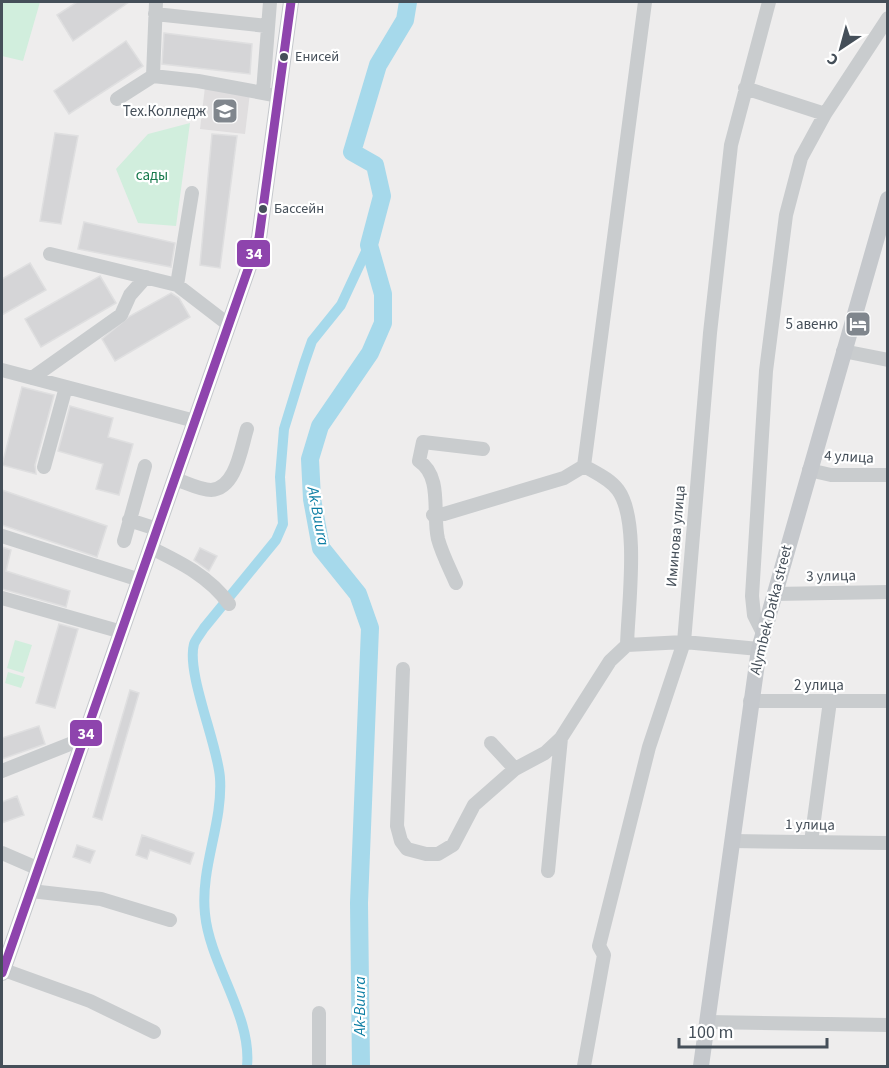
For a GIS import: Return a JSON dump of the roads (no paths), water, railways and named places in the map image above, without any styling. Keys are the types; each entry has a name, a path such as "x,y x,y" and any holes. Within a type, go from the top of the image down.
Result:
{"main road":[{"path":"3,971 259,238 271,94 291,2"},
{"name":"Alymbek Datka street","path":"701,1066 750,701 761,641 843,351 881,242 888,199"}],"street":[{"path":"117,99 153,76 271,94 267,26 270,2"},
{"path":"584,466 645,2"},
{"name":"Иминова улица","path":"584,1066 604,955 599,946 649,747 684,642 712,310 731,145 745,88 763,32 769,2"},
{"path":"153,76 156,8 267,26"},
{"path":"403,669 397,826 401,841 407,849 426,854 438,854 453,845 474,805 514,769 545,753 561,738 610,661 627,645 761,641 752,596 766,371 786,215 801,158 825,114 888,18"},
{"path":"745,88 825,114"},
{"path":"177,285 192,193"},
{"path":"50,254 177,285 229,325"},
{"path":"32,378 121,315 130,295 146,277"},
{"path":"843,351 888,360"},
{"path":"2,370 195,421"},
{"path":"44,467 66,387"},
{"path":"175,479 210,490 222,487 231,477 247,429"},
{"path":"456,583 438,541 433,515 435,485 426,466 419,461 423,442 483,449"},
{"path":"124,541 145,466"},
{"path":"433,515 444,514 564,478 584,466"},
{"path":"584,466 604,477 618,491 631,523 627,645"},
{"name":"4 улица","path":"809,470 831,476 888,475"},
{"path":"129,520 157,529"},
{"path":"2,536 140,579"},
{"path":"151,548 176,561 217,588 229,604"},
{"name":"3 улица","path":"774,594 888,592"},
{"path":"2,598 122,632"},
{"name":"2 улица","path":"750,701 888,701"},
{"path":"811,842 830,701"},
{"path":"2,771 85,738"},
{"path":"548,871 561,738"},
{"path":"490,743 514,769"},
{"name":"1 улица","path":"732,841 888,843"},
{"path":"2,853 39,869"},
{"path":"31,891 101,899 170,920"},
{"path":"3,971 90,1000 154,1032"},
{"path":"319,1013 320,1066"},
{"path":"708,1022 888,1024"}],"waterway":[{"name":"Ak-Buura","path":"361,1066 359,903 370,628 358,594 321,548 312,499 310,459 320,426 370,353 383,323 383,294 369,245 382,196 375,165 352,152 378,65 405,20 408,2"},
{"path":"247,1066 247,1047 243,1028 214,952 205,914 204,897 218,812 220,778 194,673 194,644 204,628 276,540 283,524 280,477 284,429 304,364 312,341 341,305 369,245"}],"place":[{"name":"Енисей","path":"284,57"},
{"name":"Тех.Колледж","path":"225,111"},
{"name":"Бассейн","path":"263,209"},
{"name":"5 авеню","path":"858,324"}],"park label":[{"name":"сады","path":"152,175"}]}
